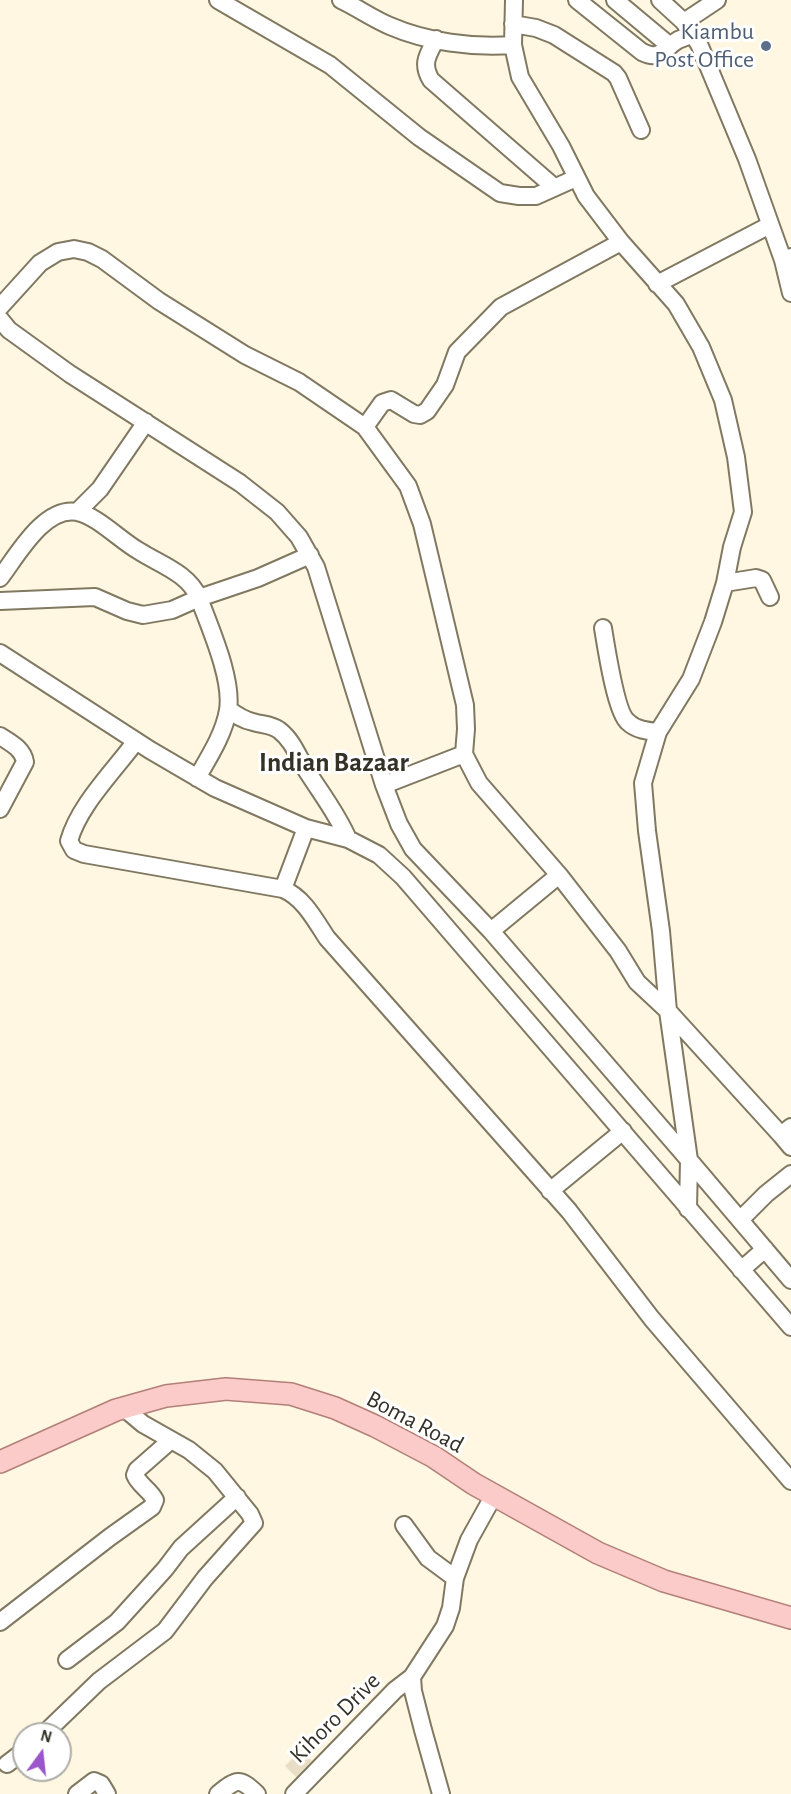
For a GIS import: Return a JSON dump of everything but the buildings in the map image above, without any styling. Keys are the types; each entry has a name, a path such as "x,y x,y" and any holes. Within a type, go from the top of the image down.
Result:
{"main road":[{"name":"Boma Road","path":"0,1462 124,1408 166,1396 226,1389 291,1394 335,1408 375,1426 434,1457 494,1495 598,1553 664,1581 791,1618"}],"street":[{"path":"218,0 330,65 420,137 500,193 536,196 576,178"},
{"path":"341,0 390,26 436,39 455,43 513,45"},
{"path":"514,0 513,45 520,77 561,146 586,196 621,242 676,304 701,347 723,400 736,457 743,512 732,547 725,583 691,679 658,732 643,783 647,831 662,931 668,1011 689,1160 688,1209"},
{"path":"577,0 646,54 656,56 678,40 717,0"},
{"path":"615,0 670,46"},
{"path":"660,0 689,28 699,44 747,159 770,225 787,259 791,293"},
{"path":"513,24 536,28 554,35 614,73 641,130"},
{"path":"436,39 424,69 431,80 554,187"},
{"path":"657,284 770,225"},
{"path":"365,427 382,403 391,400 414,414 420,415 427,411 445,385 458,352 501,307 621,242"},
{"path":"0,308 40,263 58,252 74,249 88,252 102,259 159,301 245,355 299,382 365,427 408,486 422,524 465,705 464,754 479,783 559,875 618,951 637,982 647,989 787,1136"},
{"path":"0,319 9,330 70,374 240,483 277,512 299,537 316,567 384,785 399,824 413,849 491,930 791,1280"},
{"path":"77,512 100,489 146,422"},
{"path":"0,578 41,524 65,512 77,512 92,519 138,551 183,576 195,589 221,659 228,709 213,749 197,778"},
{"path":"0,601 95,597 127,611 144,615 172,610 199,598 258,578 310,555"},
{"path":"725,583 756,578 762,580 770,597"},
{"path":"603,628 615,689 624,718 629,724 641,729 658,732"},
{"path":"0,653 136,741 214,788 306,828 348,839 379,855 403,877 791,1327"},
{"path":"228,709 240,718 254,723 267,724 279,730 291,741 305,767 340,820 348,839"},
{"path":"0,736 20,750 25,762 0,810"},
{"path":"136,741 85,808 73,828 69,841 74,849 84,854 283,889 293,893 306,906 327,938 569,1211 652,1318 791,1480"},
{"path":"384,785 464,754"},
{"path":"283,889 306,828"},
{"path":"393,868 413,849"},
{"path":"491,930 559,875"},
{"path":"550,1191 623,1131"},
{"path":"740,1220 766,1194 791,1174"},
{"path":"741,1270 765,1249"},
{"path":"56,1722 99,1681 165,1631 205,1578 253,1526 250,1514 215,1471 189,1450 143,1424 124,1408"},
{"path":"0,1622 152,1507 154,1500 152,1495 135,1475 137,1470 170,1441"},
{"name":"Kihoro Drive","path":"294,1794 395,1690 412,1677 445,1626 451,1608 455,1578 469,1540 494,1495"},
{"path":"67,1660 117,1622 181,1548 237,1497"},
{"path":"404,1526 429,1558 455,1578"},
{"path":"412,1677 413,1691 435,1790"},
{"path":"7,1764 12,1760"},
{"path":"218,1794 238,1780 245,1782 257,1794"},
{"path":"77,1794 94,1781 100,1784 107,1794"}],"place":[{"name":"Kiambu Post Office","path":"766,46"}],"district":[{"name":"Indian Bazaar","path":"334,763"}]}
